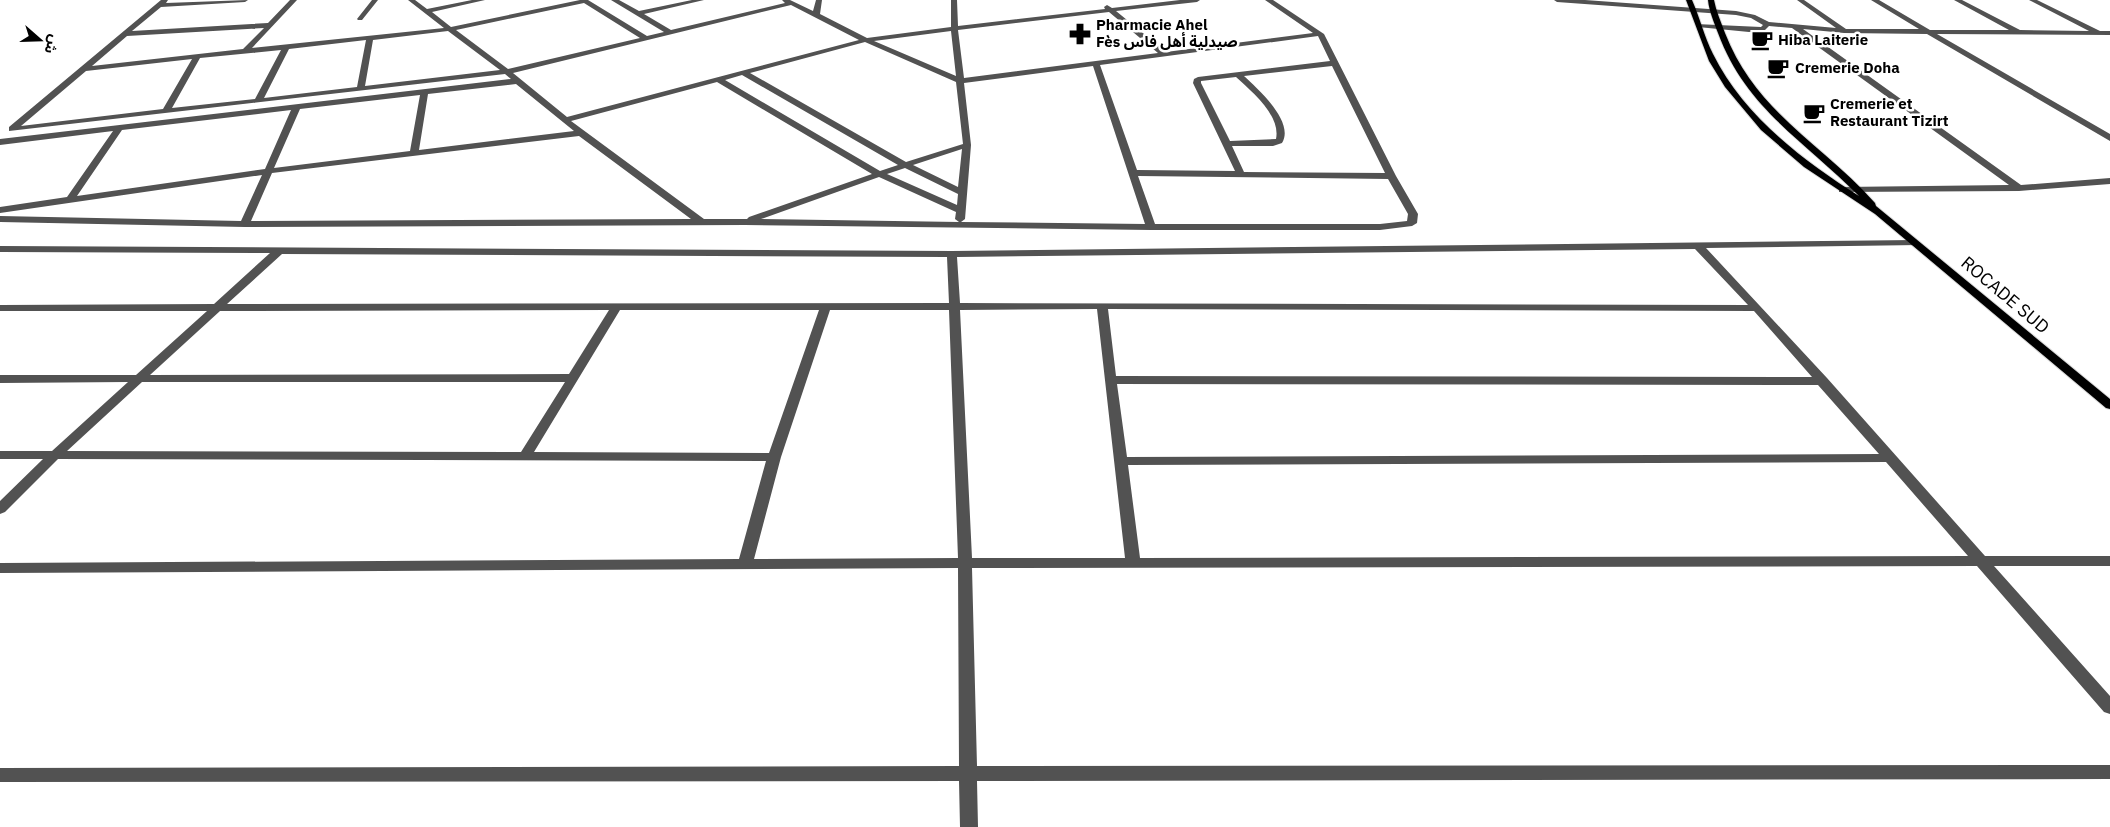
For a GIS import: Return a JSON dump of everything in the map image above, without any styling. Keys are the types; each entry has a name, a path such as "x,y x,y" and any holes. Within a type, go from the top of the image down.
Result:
{"main road":[{"path":"1689,0 1713,60 1738,97 1785,146 1842,190 1878,212"},
{"path":"1711,0 1727,51 1744,78 1802,142 1860,190 1878,212"},
{"name":"ROCADE SUD","path":"1878,212 2110,405"}],"street":[{"path":"0,141 162,2 245,0"},
{"path":"245,52 294,0"},
{"path":"360,19 375,0"},
{"path":"411,0 507,72 581,133 701,222"},
{"path":"427,11 482,0"},
{"path":"82,69 452,29 584,0 645,38"},
{"path":"614,0 669,32"},
{"path":"636,14 701,0"},
{"path":"816,15 819,0"},
{"path":"954,0 967,145 959,224"},
{"path":"565,120 866,40 955,24 1136,0"},
{"path":"852,34 1197,0"},
{"path":"0,219 245,224 745,222 1151,227 1370,227 1410,224 1414,221 1413,214 1391,176 1320,34 1268,0"},
{"path":"1557,0 1714,11 1753,16 1767,24 1844,31 2110,34"},
{"path":"1800,0 1844,31"},
{"path":"1874,0 2110,138"},
{"path":"1957,0 2020,33"},
{"path":"2032,0 2110,39"},
{"path":"13,129 507,72 788,2 852,34 962,81 1320,34"},
{"path":"1103,4 1164,54"},
{"path":"1698,25 1757,30 1766,27 1767,24"},
{"path":"123,34 272,25"},
{"path":"1795,27 2019,188"},
{"path":"361,89 370,39"},
{"path":"258,101 286,48"},
{"path":"166,111 197,57"},
{"path":"1096,63 1151,227"},
{"path":"1241,174 1197,81 1200,78 1334,63"},
{"path":"744,73 905,165 963,193"},
{"path":"1227,144 1273,143 1279,141 1281,137 1279,128 1267,104 1237,74"},
{"path":"718,79 879,174 961,211"},
{"path":"0,141 518,81"},
{"path":"414,154 425,91"},
{"path":"245,224 297,106"},
{"path":"70,200 120,128"},
{"path":"0,210 269,171 581,133"},
{"path":"745,222 967,145"},
{"path":"1132,174 1391,176"},
{"path":"1842,190 2019,188 2110,181"},
{"path":"0,249 278,252 952,254 1915,243"},
{"path":"1699,246 1757,308 2110,707"},
{"path":"0,509 55,455 278,252"},
{"path":"952,254 965,563 969,827"},
{"path":"525,456 616,306"},
{"path":"0,308 1102,306 1757,308"},
{"path":"1102,306 1133,563"},
{"path":"745,564 774,457 825,307"},
{"path":"0,380 573,378"},
{"path":"1112,380 1822,381"},
{"path":"0,455 774,457"},
{"path":"1120,461 1889,458"},
{"path":"0,568 965,563 2110,562"},
{"path":"0,775 2110,772"}],"place":[{"name":"Pharmacie Ahel Fès صيدلية أهل فاس","path":"1080,34"},
{"name":"Hiba Laiterie","path":"1762,40"},
{"name":"Cremerie Doha","path":"1778,68"},
{"name":"Cremerie et Restaurant Tizirt","path":"1814,113"}]}
